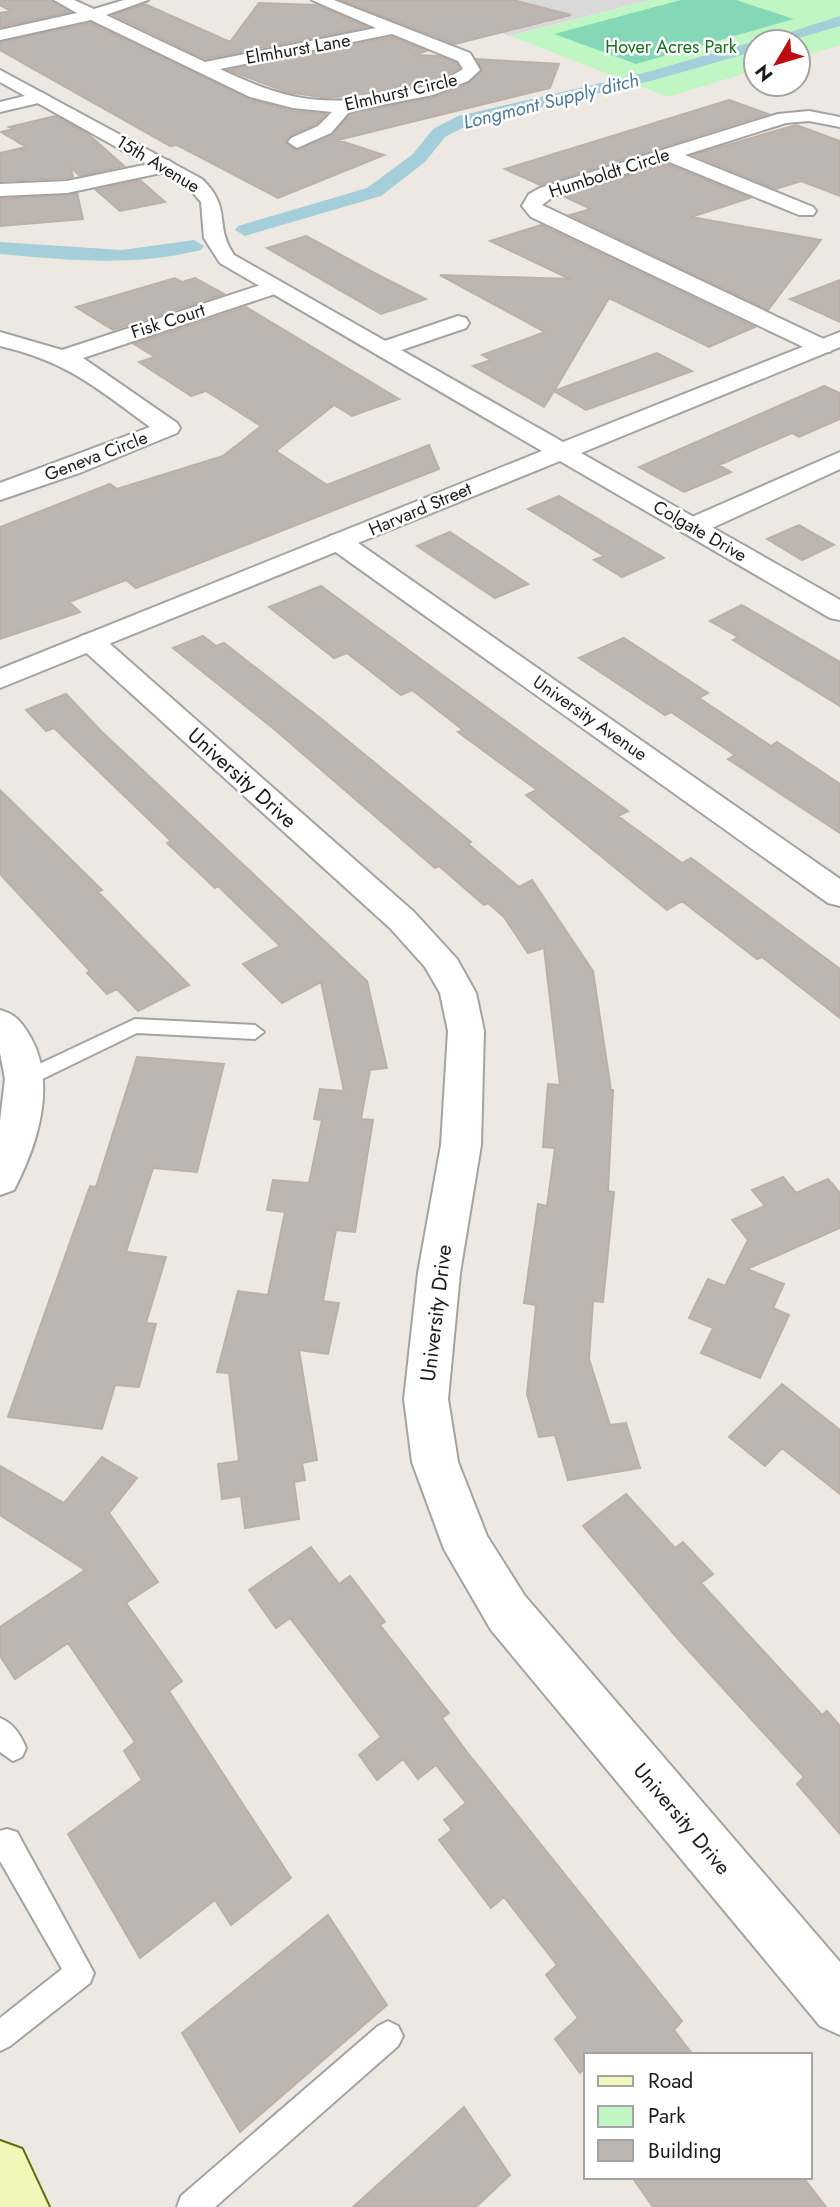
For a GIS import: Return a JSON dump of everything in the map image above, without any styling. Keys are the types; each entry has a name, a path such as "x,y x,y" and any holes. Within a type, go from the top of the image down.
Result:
{"main road":[{"path":"0,2171 18,2207"}],"street":[{"name":"Elmhurst Circle","path":"62,0 201,68 277,100 343,107 452,83 472,70 464,57 320,0"},
{"path":"0,35 91,15 140,0"},
{"name":"Elmhurst Lane","path":"201,68 395,29"},
{"name":"15th Avenue","path":"0,75 168,166 209,196 214,210 213,234 227,259 381,350 560,450"},
{"path":"0,107 41,97"},
{"path":"297,142 328,128 339,118 343,107"},
{"name":"Humboldt Circle","path":"831,343 538,214 532,206 536,198 547,192 784,118 809,117 840,122"},
{"path":"667,154 806,211"},
{"path":"0,190 67,187 168,166"},
{"name":"Fisk Court","path":"64,357 273,287"},
{"path":"381,350 458,323"},
{"name":"Geneva Circle","path":"0,339 64,357 84,367 169,428 86,462 0,492"},
{"name":"Harvard Street","path":"0,678 831,343"},
{"name":"Colgate Drive","path":"560,450 840,612"},
{"path":"692,527 840,460"},
{"name":"University Avenue","path":"339,542 840,895"},
{"name":"University Drive","path":"91,642 402,920 439,959 458,993 466,1031 461,1145 439,1273 426,1399 435,1462 468,1549 508,1613 840,2007"},
{"path":"0,1023 17,1046 25,1079 19,1128 0,1179"}],"lane":[{"path":"25,1079 135,1026 255,1032"},
{"path":"0,1847 8,1842 80,1973 0,2036"},
{"path":"192,2207 388,2036"}],"shaded area":[{"path":"416,0 650,0 509,36"}],"green space":[{"name":"Hover Acres Park","path":"651,0 840,0 840,45 812,54 812,28 742,28 742,74 668,97 510,36"},
{"path":"681,0 736,0 794,19 762,28 742,28 742,34 636,64 554,34"}],"building":[{"path":"0,0 52,0 70,12 0,27 0,13 11,11 0,5"},
{"path":"341,0 513,0 571,15 455,44"},
{"path":"259,3 317,5 367,27 205,59 113,15 145,4 230,42"},
{"path":"91,23 249,99 292,111 326,114 316,124 289,136 285,142 296,150 332,135 351,113 433,98 469,83 483,70 476,59 559,64 550,88 338,140 384,155 278,198 177,145 170,146 0,50 0,42"},
{"path":"392,37 427,51 414,55 440,56 456,63 459,68 431,82 397,90 327,98 287,92 228,70"},
{"path":"729,100 768,114 540,185 505,169"},
{"path":"55,116 87,133 124,166 80,176 71,168 73,177 67,178 0,181 0,153 26,147 1,132 13,129 9,127"},
{"path":"796,125 840,141 840,196 801,181 776,189 693,155"},
{"path":"667,164 750,198 691,217 821,240 768,310 570,215 591,209 563,196"},
{"path":"140,180 165,202 120,211 96,190"},
{"path":"77,193 83,219 0,226 0,199"},
{"path":"541,225 755,327 709,347 609,298 544,407 473,366 491,360 482,355 545,332 440,275 570,279 490,241"},
{"path":"306,236 426,299 381,314 267,248"},
{"path":"175,278 182,282 195,278 224,294 113,330 76,307"},
{"path":"840,280 840,322 790,299"},
{"path":"246,307 399,399 352,416 334,405 276,451 327,485 429,445 439,469 136,588 126,580 69,602 80,612 0,639 0,527 110,484 117,489 223,456 261,426 206,391 191,396 139,362 155,357 134,344"},
{"path":"657,353 692,371 586,410 554,391"},
{"path":"824,386 840,393 840,419 799,437 792,433 719,465 731,472 684,492 639,467"},
{"path":"559,496 664,558 622,577 594,560 604,556 528,509"},
{"path":"799,525 834,545 802,560 767,539"},
{"path":"450,532 528,584 495,598 417,546"},
{"path":"321,586 628,811 618,816 682,863 691,858 840,969 840,1018 762,957 757,959 682,901 667,910 526,795 537,790 458,732 463,730 412,690 401,695 347,653 334,658 269,607"},
{"path":"742,605 840,662 840,706 733,640 738,637 710,621"},
{"path":"203,636 216,646 224,643 319,717 471,842 468,844 519,887 532,880 593,971 613,1090 608,1191 614,1192 603,1302 593,1301 589,1359 610,1425 626,1423 640,1468 568,1480 555,1435 539,1437 527,1394 536,1305 524,1303 538,1204 547,1206 555,1148 543,1147 548,1084 560,1085 544,948 528,953 504,917 488,903 484,905 439,866 435,868 274,729 173,648"},
{"path":"624,638 708,693 699,698 771,746 777,742 840,784 840,833 728,759 735,755 671,712 665,715 579,658"},
{"path":"66,694 102,732 367,981 387,1068 370,1070 361,1119 373,1120 355,1232 336,1230 323,1301 339,1303 328,1354 299,1350 317,1460 302,1463 305,1480 294,1482 299,1519 245,1528 241,1496 222,1499 218,1464 239,1461 229,1373 217,1372 238,1291 268,1295 285,1212 267,1210 273,1180 309,1183 322,1120 314,1119 320,1089 344,1091 321,982 282,1003 243,964 280,946 218,886 215,888 167,843 171,841 54,728 46,731 26,710"},
{"path":"0,790 102,890 98,892 189,985 138,1011 117,989 107,994 87,973 90,971 0,874"},
{"path":"137,1057 224,1064 197,1172 153,1168 126,1252 166,1257 146,1323 156,1324 139,1387 115,1385 102,1429 8,1417 90,1186 96,1187"},
{"path":"783,1177 796,1193 828,1179 840,1193 840,1228 747,1269 784,1284 773,1308 789,1315 760,1378 701,1353 713,1328 689,1318 708,1279 725,1286 748,1240 732,1220 765,1206 752,1190"},
{"path":"782,1384 840,1430 840,1494 782,1448 765,1466 729,1437"},
{"path":"102,1457 137,1478 109,1513 158,1582 126,1603 182,1681 169,1691 291,1878 231,1925 215,1900 140,1958 68,1834 142,1780 124,1751 135,1742 68,1643 15,1679 0,1656 0,1627 85,1570 0,1515 0,1466 64,1503"},
{"path":"626,1494 675,1548 683,1542 713,1574 701,1583 822,1715 827,1711 840,1726 840,1834 797,1784 804,1777 678,1639 583,1526"},
{"path":"311,1547 339,1584 350,1576 385,1622 380,1625 449,1713 442,1718 467,1752 682,2021 674,2030 691,2053 584,2053 584,2069 580,2073 555,2039 578,2018 546,1975 557,1965 504,1897 491,1908 439,1840 452,1830 444,1820 466,1803 436,1765 418,1779 403,1759 377,1780 359,1755 381,1737 290,1618 276,1628 249,1590"},
{"path":"328,1915 387,2005 240,2132 182,2033"},
{"path":"464,2107 510,2175 476,2207 353,2207"},
{"path":"633,2179 805,2179 826,2207 653,2207"}],"waterway":[{"name":"Longmont Supply ditch","path":"812,29 840,21"},
{"name":"Longmont Supply ditch","path":"245,230 374,192 419,158 439,133 464,120 648,77 742,50"},
{"name":"Longmont Supply ditch","path":"0,248 73,255 122,256 170,252 194,246"}]}
